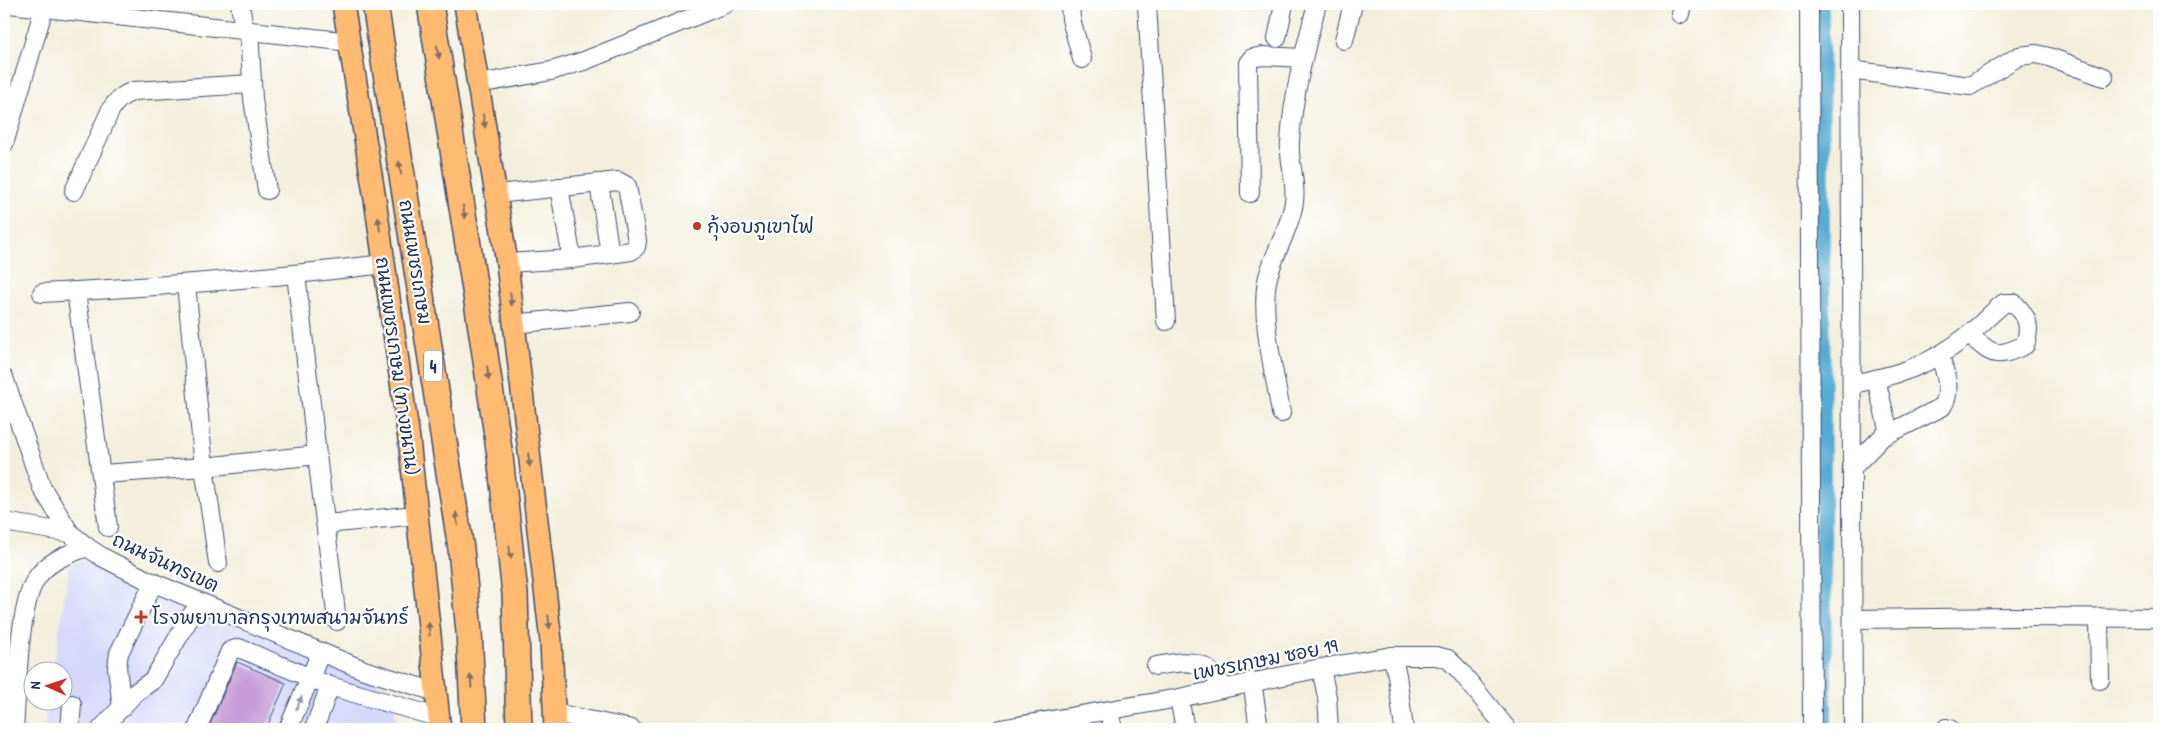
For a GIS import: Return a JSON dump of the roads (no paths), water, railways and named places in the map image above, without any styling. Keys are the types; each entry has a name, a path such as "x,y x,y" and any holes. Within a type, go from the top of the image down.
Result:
{"highway":[{"path":"369,4 386,74"},
{"name":"ถนนเพชรเกษม","path":"375,4 446,444 461,549 469,632 474,729"},
{"path":"431,8 500,456 531,729"},
{"path":"515,594 519,729"}],"main road":[{"name":"ถนนเพชรเกษม (ทางขนาน)","path":"344,4 384,264 417,515 440,724"},
{"path":"466,4 507,263 551,641 555,721"}],"street":[{"path":"9,4 350,42"},
{"path":"240,4 246,30 267,190"},
{"path":"478,84 551,71 584,61 725,4"},
{"path":"1070,4 1071,19 1082,59"},
{"path":"1147,4 1166,321"},
{"path":"1277,38 1284,4"},
{"path":"1281,413 1265,307 1268,280 1294,204 1295,189 1290,144 1298,79 1317,4"},
{"path":"1344,40 1353,4"},
{"path":"1809,4 1812,729"},
{"path":"1850,4 1853,729"},
{"path":"4,144 33,6"},
{"path":"1850,70 1970,86 2019,56 2036,54 2050,57 2104,77"},
{"path":"1250,194 1248,63 1252,58 1262,56 1303,58"},
{"path":"74,191 111,109 117,100 125,94 134,91 252,84"},
{"path":"496,194 618,181 627,186 636,241 636,246 631,251 572,259 507,263"},
{"path":"598,183 610,254"},
{"path":"559,187 572,259"},
{"path":"42,293 186,284 384,264"},
{"path":"296,274 336,621"},
{"path":"186,284 204,467 218,563"},
{"path":"76,291 108,527"},
{"path":"513,324 630,312"},
{"path":"1852,384 1902,373 1940,356 1969,335"},
{"path":"1852,468 1868,449 1889,433 1942,407 1947,399 1948,385 1940,356"},
{"name":"ถนนจันทรเขต","path":"4,378 42,488 70,533 87,547 102,557 154,582 364,670 436,692"},
{"path":"1876,379 1889,433"},
{"path":"102,474 204,467 316,455"},
{"path":"326,524 417,515"},
{"path":"4,522 70,533"},
{"path":"14,729 11,689 29,594 36,578 47,566 60,558 87,547"},
{"path":"122,708 118,667 119,653 154,582"},
{"path":"101,729 136,692 154,680 192,614"},
{"path":"2099,617 2100,680"},
{"path":"1853,619 2159,618"},
{"path":"196,729 230,651 238,648 330,686 440,724"},
{"path":"288,729 321,652"},
{"path":"1392,656 1405,727"},
{"name":"เพชรเกษม ซอย 19","path":"1000,729 1050,724 1252,681 1392,656 1436,656 1448,658 1507,729"},
{"path":"1156,666 1181,661 1193,663 1214,672 1224,687"},
{"path":"1321,668 1327,697 1329,729"},
{"path":"1252,681 1259,729"},
{"path":"314,729 330,686"},
{"path":"1179,698 1185,729"},
{"path":"70,729 72,710"},
{"path":"1109,711 1114,729"},
{"path":"555,721 632,729"}],"waterway":[{"path":"1821,4 1824,729"}],"place":[{"name":"กุ้งอบภูเขาไฟ","path":"697,226"},
{"name":"โรงพยาบาลกรุงเทพสนามจันทร์","path":"141,617"}]}
